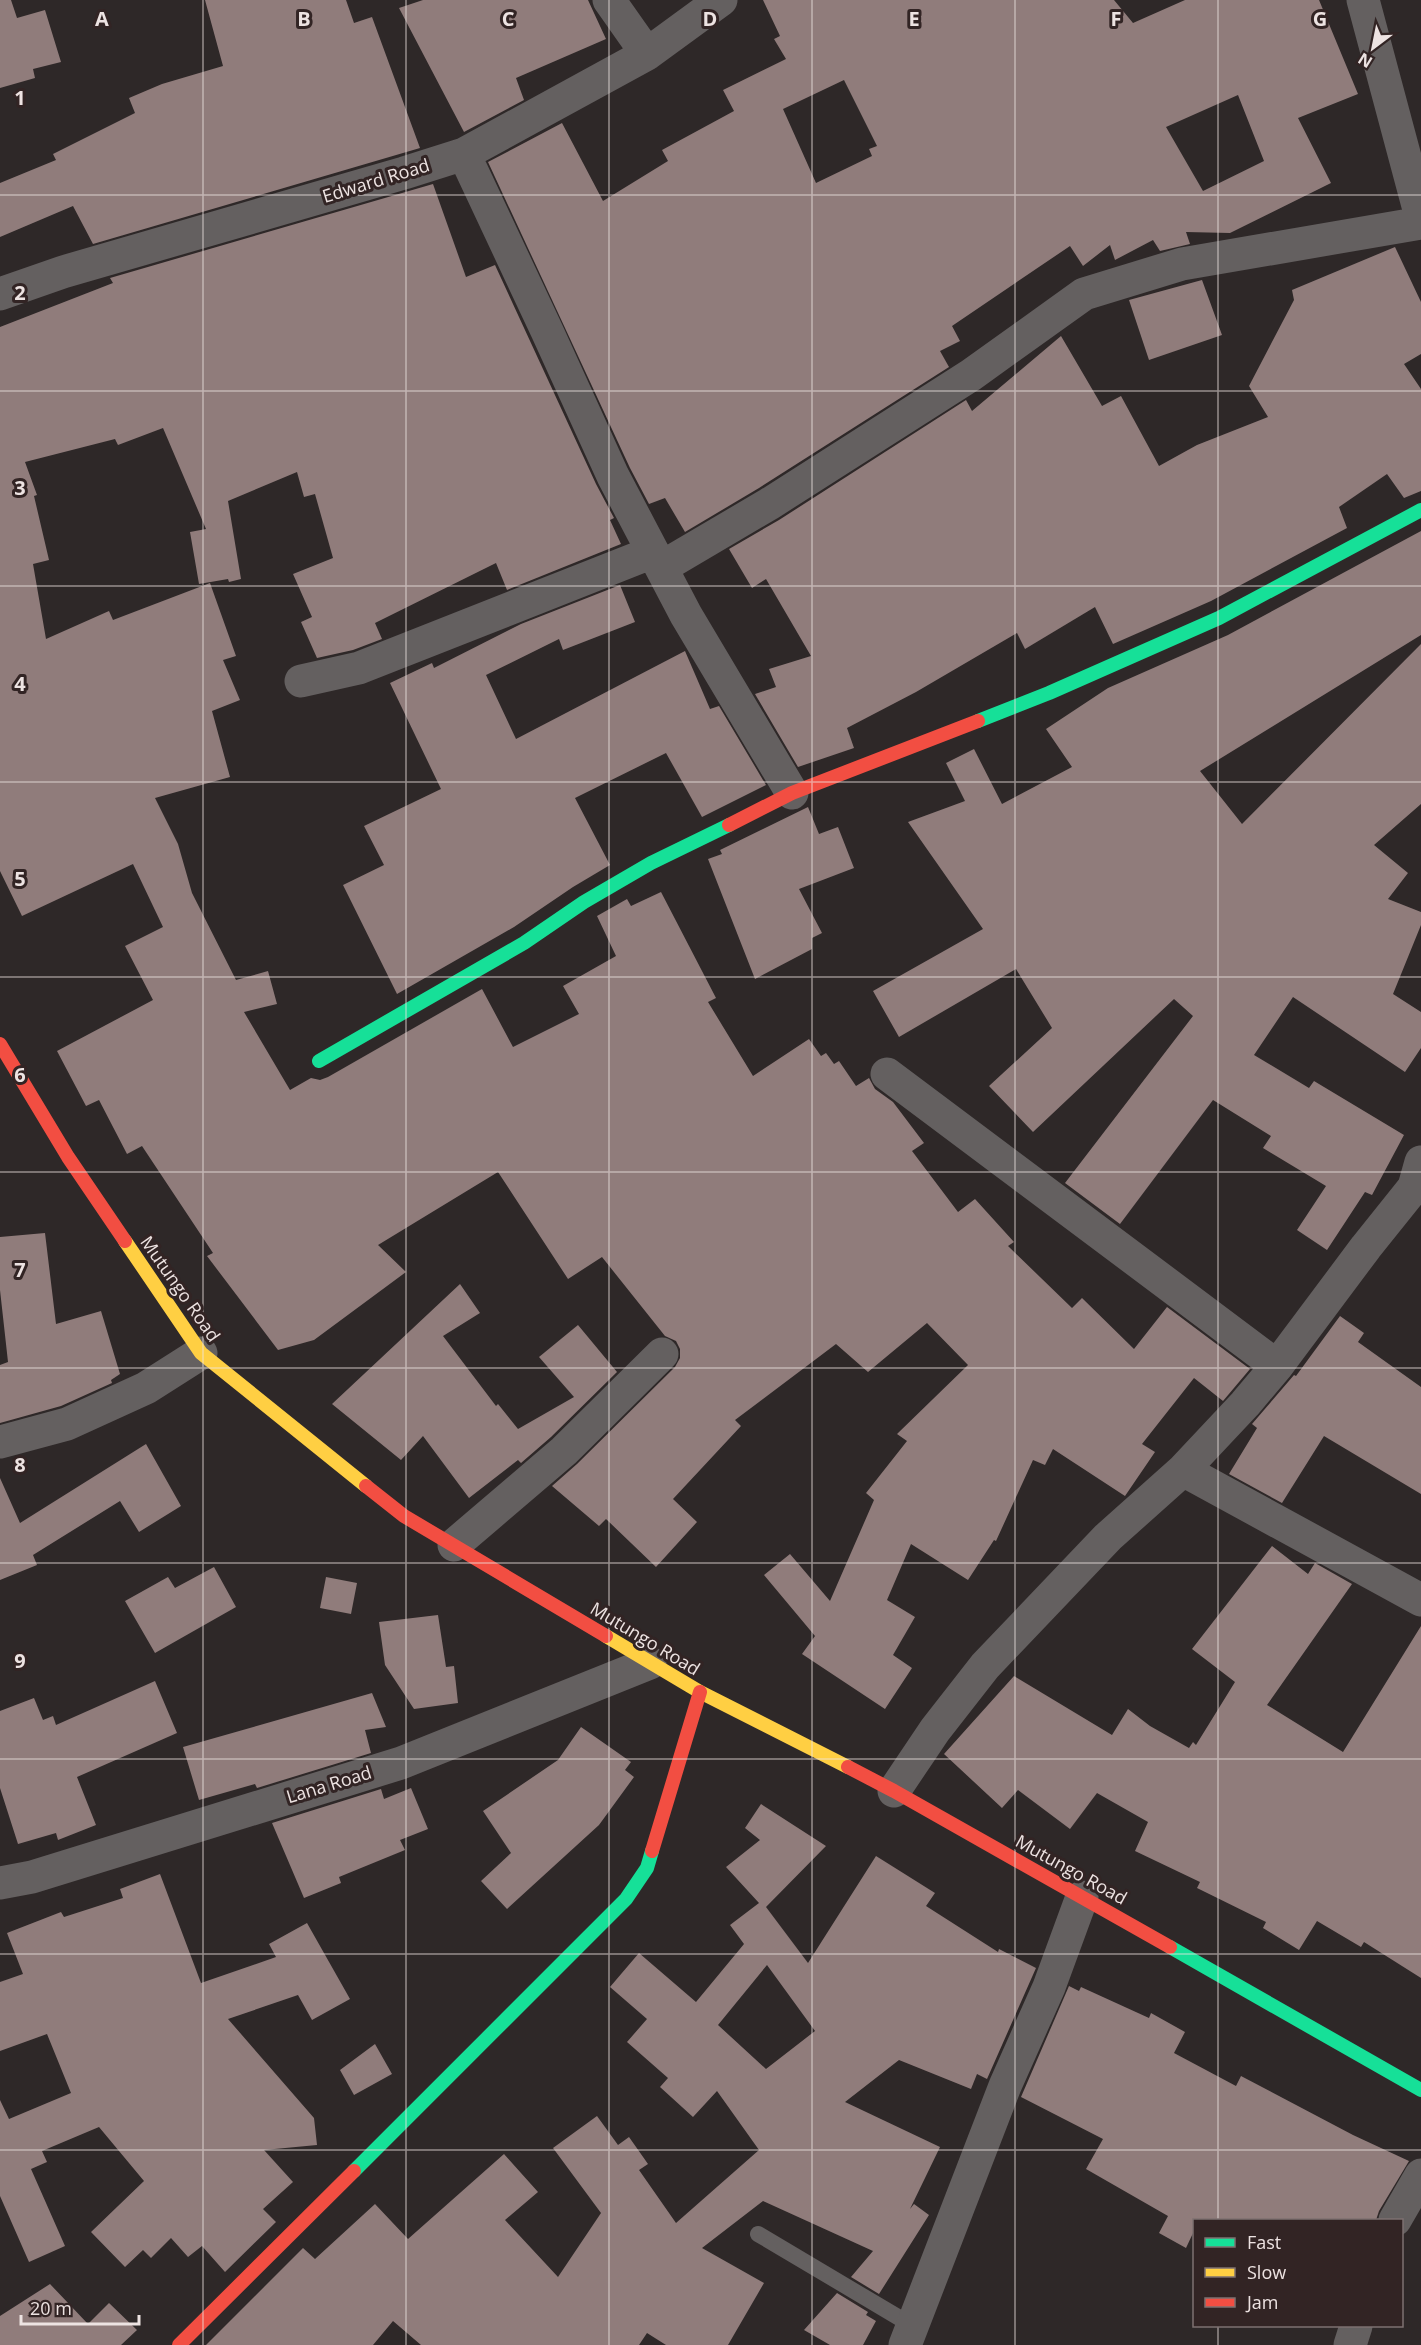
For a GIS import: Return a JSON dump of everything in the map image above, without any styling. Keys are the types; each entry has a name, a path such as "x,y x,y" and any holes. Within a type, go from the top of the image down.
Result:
{"street":[{"path":"609,0 647,54"},
{"name":"Edward Road","path":"0,294 63,272 464,154 647,54 721,0"},
{"path":"1363,0 1421,217"},
{"path":"464,154 613,476 686,615 792,793"},
{"path":"301,681 359,669 658,559 769,504 971,375 1084,294 1182,264 1421,223"},
{"path":"319,1061 524,943 584,902 642,869 792,793 1049,693 1219,618 1421,510"},
{"name":"Mutungo Road","path":"0,1044 68,1157 201,1353 404,1516 700,1692 894,1791 1421,2090"},
{"path":"887,1074 1277,1366"},
{"path":"894,1791 936,1730 985,1666 1108,1537 1183,1470 1277,1366 1414,1187 1421,1162"},
{"path":"0,1442 67,1424 146,1388 201,1353"},
{"path":"454,1545 564,1451 662,1354"},
{"path":"1183,1470 1421,1600"},
{"name":"Lana Road","path":"0,1883 32,1877 401,1763 650,1663"},
{"path":"179,2345 626,1899 647,1868 700,1692"},
{"path":"909,2335 1005,2086 1049,1987 1082,1897"},
{"path":"1396,2219 1421,2175"},
{"path":"1350,2345 1355,2327"}],"lane":[{"path":"758,2234 909,2335"}],"building":[{"path":"0,0 11,0 17,18 45,10 61,62 33,69 35,78 0,88"},
{"path":"205,0 346,0 354,23 372,17 420,148 93,244 73,206 0,237 0,183 56,160 53,154 135,113 129,98 162,84 223,66"},
{"path":"423,0 588,0 606,39 516,78 524,100 464,132 399,8"},
{"path":"763,0 1114,0 1133,23 1185,0 1319,0 1358,94 1298,118 1331,183 1230,233 1186,232 1190,244 1160,251 1153,240 1115,260 1110,245 1083,266 1070,246 952,326 960,341 940,351 949,367 759,488 685,532 665,498 649,504 630,468 488,162 562,123 603,201 668,161 662,150 734,111 723,90 786,59 774,39 780,36","holes":["844,80 877,146 869,149 872,156 816,183 783,109","1238,95 1264,161 1203,191 1166,127"]},
{"path":"433,184 466,277 495,265 596,484 614,518 610,520 621,544 507,590 496,563 375,623 382,639 353,650 317,658 301,622 312,617 293,574 333,558 315,494 304,497 297,472 228,501 241,579 199,584 190,532 206,529 163,428 118,445 115,439 25,462 37,495 34,496 49,560 33,564 46,639 109,611 113,620 210,583 236,656 223,660 240,700 212,711 230,777 155,798 178,844 192,893 236,980 268,971 277,1004 244,1012 290,1090 311,1078 320,1080 328,1077 482,989 513,1047 579,1014 563,986 616,956 597,916 627,899 631,906 661,892 716,998 708,1002 753,1076 809,1039 821,1056 826,1053 834,1064 839,1061 856,1086 869,1078 875,1089 893,1102 924,1143 912,1151 958,1212 975,1199 1014,1242 1008,1246 1072,1308 1082,1298 1134,1349 1167,1307 1250,1369 1223,1401 1194,1378 1142,1444 1155,1452 1125,1496 1053,1449 1045,1465 1033,1460 996,1541 994,1540 968,1580 911,1544 887,1600 915,1617 893,1655 912,1668 885,1709 802,1654 815,1636 764,1575 790,1554 830,1601 874,1500 866,1493 907,1441 897,1434 968,1365 927,1323 868,1372 836,1344 735,1420 741,1426 673,1499 697,1522 656,1567 606,1519 599,1526 552,1486 675,1367 680,1358 680,1349 676,1341 665,1336 602,1257 568,1279 498,1172 378,1245 406,1272 314,1340 278,1350 207,1256 213,1253 142,1146 127,1154 99,1100 86,1106 57,1051 153,1000 125,946 163,927 133,864 22,916 0,871 0,327 113,283 110,278"},
{"path":"1395,247 1421,302 1421,354 1404,364 1421,389 1421,491 1404,498 1387,474 1339,507 1347,528 1211,601 1113,644 1095,607 1025,649 1017,633 916,692 847,728 854,748 798,767 755,694 776,687 769,669 811,656 766,579 752,588 729,549 779,520 966,400 972,411 1061,336 1102,406 1121,396 1159,466 1197,445 1268,417 1249,386 1294,300 1292,290"},
{"path":"1202,280 1222,335 1149,360 1129,300"},
{"path":"1421,531 1421,635 1200,771 1242,824 1421,644 1421,804 1374,845 1408,873 1388,899 1421,912 1421,925 1393,994 1421,1012 1421,1048 1405,1072 1293,997 1254,1055 1309,1088 1314,1081 1404,1135 1372,1195 1365,1192 1327,1250 1297,1230 1326,1186 1263,1148 1271,1136 1213,1100 1120,1224 1065,1183 1193,1016 1174,999 1033,1132 989,1086 1052,1028 1016,969 899,1037 873,991 983,929 908,822 965,801 946,763 974,749 1002,804 1072,767 1046,729 1108,688 1228,635"},
{"path":"620,585 635,622 563,650 559,639 486,675 516,739 685,651 710,709 719,706 766,785 702,817 666,753 575,798 610,865 514,927 397,994 343,885 384,865 364,826 441,789 390,683 432,663 434,668 521,624"},
{"path":"808,807 819,834 838,827 854,868 799,889 822,933 812,938 812,949 755,979 708,859 722,854 720,850"},
{"path":"45,1233 56,1324 101,1311 120,1374 111,1380 112,1383 61,1406 0,1423 0,1365 8,1362 0,1290 0,1237"},
{"path":"460,1284 480,1313 443,1336 496,1406 498,1404 518,1429 574,1397 539,1357 578,1325 617,1372 521,1463 518,1460 469,1498 423,1436 401,1460 332,1404"},
{"path":"1340,1316 1364,1333 1358,1342 1421,1387 1421,1494 1324,1436 1282,1503 1229,1474 1257,1428 1252,1424 1294,1375 1296,1376"},
{"path":"146,1444 181,1506 139,1532 120,1501 33,1555 37,1565 0,1580 0,1478 20,1523"},
{"path":"1272,1546 1308,1574 1315,1563 1352,1584 1267,1705 1343,1752 1421,1626 1421,1978 1364,1942 1361,1947 1317,1921 1299,1950 1263,1928 1266,1922 1197,1888 1200,1882 1135,1851 1148,1822 1097,1793 1070,1829 1018,1790 1002,1808 944,1754 1014,1676 1112,1735 1128,1709 1150,1726 1189,1748 1193,1742 1196,1745 1235,1682 1192,1649"},
{"path":"214,1567 236,1607 155,1653 125,1601 168,1577 175,1588"},
{"path":"326,1577 357,1583 351,1614 320,1608"},
{"path":"438,1615 446,1667 454,1666 458,1703 414,1709 385,1665 379,1622"},
{"path":"155,1681 177,1733 77,1777 96,1825 58,1840 56,1833 18,1844 0,1788 0,1711 34,1698 43,1720 53,1716 56,1725"},
{"path":"372,1693 386,1727 365,1730 371,1753 257,1788 255,1784 199,1800 183,1747"},
{"path":"581,1727 631,1762 625,1770 634,1777 599,1825 507,1909 481,1881 511,1853 483,1811 558,1760"},
{"path":"411,1788 428,1829 400,1840 405,1850 339,1877 341,1883 304,1898 272,1823 381,1789 384,1799"},
{"path":"761,1804 826,1846 766,1907 808,1963 876,1856 935,1893 926,1906 998,1952 999,1949 1036,1968 987,2079 977,2074 971,2089 899,2060 845,2102 940,2147 910,2209 914,2204 929,2215 879,2294 851,2277 873,2251 763,2201 702,2248 764,2283 728,2345 666,2345 647,2333 639,2345 421,2345 393,2321 373,2345 206,2345 303,2248 315,2259 375,2204 408,2239 504,2154 538,2192 505,2220 558,2277 601,2213 553,2148 597,2116 618,2145 629,2137 648,2164 639,2170 676,2223 759,2150 717,2091 693,2117 660,2087 668,2078 627,2042 647,2019 610,1987 639,1953 696,2002 744,1944 730,1925 759,1903 726,1867 760,1840 745,1828","holes":["767,1965 815,2031 766,2069 718,2025"]},
{"path":"160,1874 201,1983 276,1957 269,1944 307,1923 350,1999 312,2020 298,1995 228,2019 314,2118 317,2145 264,2150 293,2182 263,2209 276,2222 225,2272 202,2246 188,2257 171,2238 151,2258 143,2250 125,2267 91,2232 144,2181 99,2127 42,2151 47,2162 31,2169 65,2246 29,2262 0,2196 0,2100 9,2119 71,2093 47,2034 0,2051 0,1982 23,1974 7,1933 61,1912 64,1917 123,1898 120,1889"},
{"path":"1069,1986 1079,1991 1081,1987 1149,2018 1151,2013 1185,2032 1174,2053 1236,2086 1241,2076 1353,2135 1409,2161 1376,2219 1193,2219 1193,2233 1186,2248 1159,2233 1168,2216 1086,2169 1103,2139 1021,2097"},
{"path":"375,2044 392,2074 354,2095 340,2070"},
{"path":"50,2284 88,2324 109,2303 137,2330 121,2345 0,2345 0,2316"},
{"path":"837,2293 868,2312 866,2315 876,2321 863,2345 830,2345 804,2330"}],"traffic: fast":[{"path":"978,721 1049,693 1219,618 1421,510"},
{"path":"319,1061 524,943 584,902 651,863 729,825"},
{"path":"354,2171 626,1899 647,1868 652,1851"},
{"path":"1170,1947 1421,2090"}],"traffic: slow":[{"path":"125,1241 201,1353 366,1486"},
{"path":"606,1636 700,1692 848,1767"}],"traffic: jam":[{"path":"729,825 792,793 978,721"},
{"path":"0,1044 68,1157 125,1241"},
{"path":"366,1486 404,1516 606,1636"},
{"path":"652,1851 700,1692"},
{"path":"848,1767 1170,1947"},
{"path":"179,2345 354,2171"}]}
